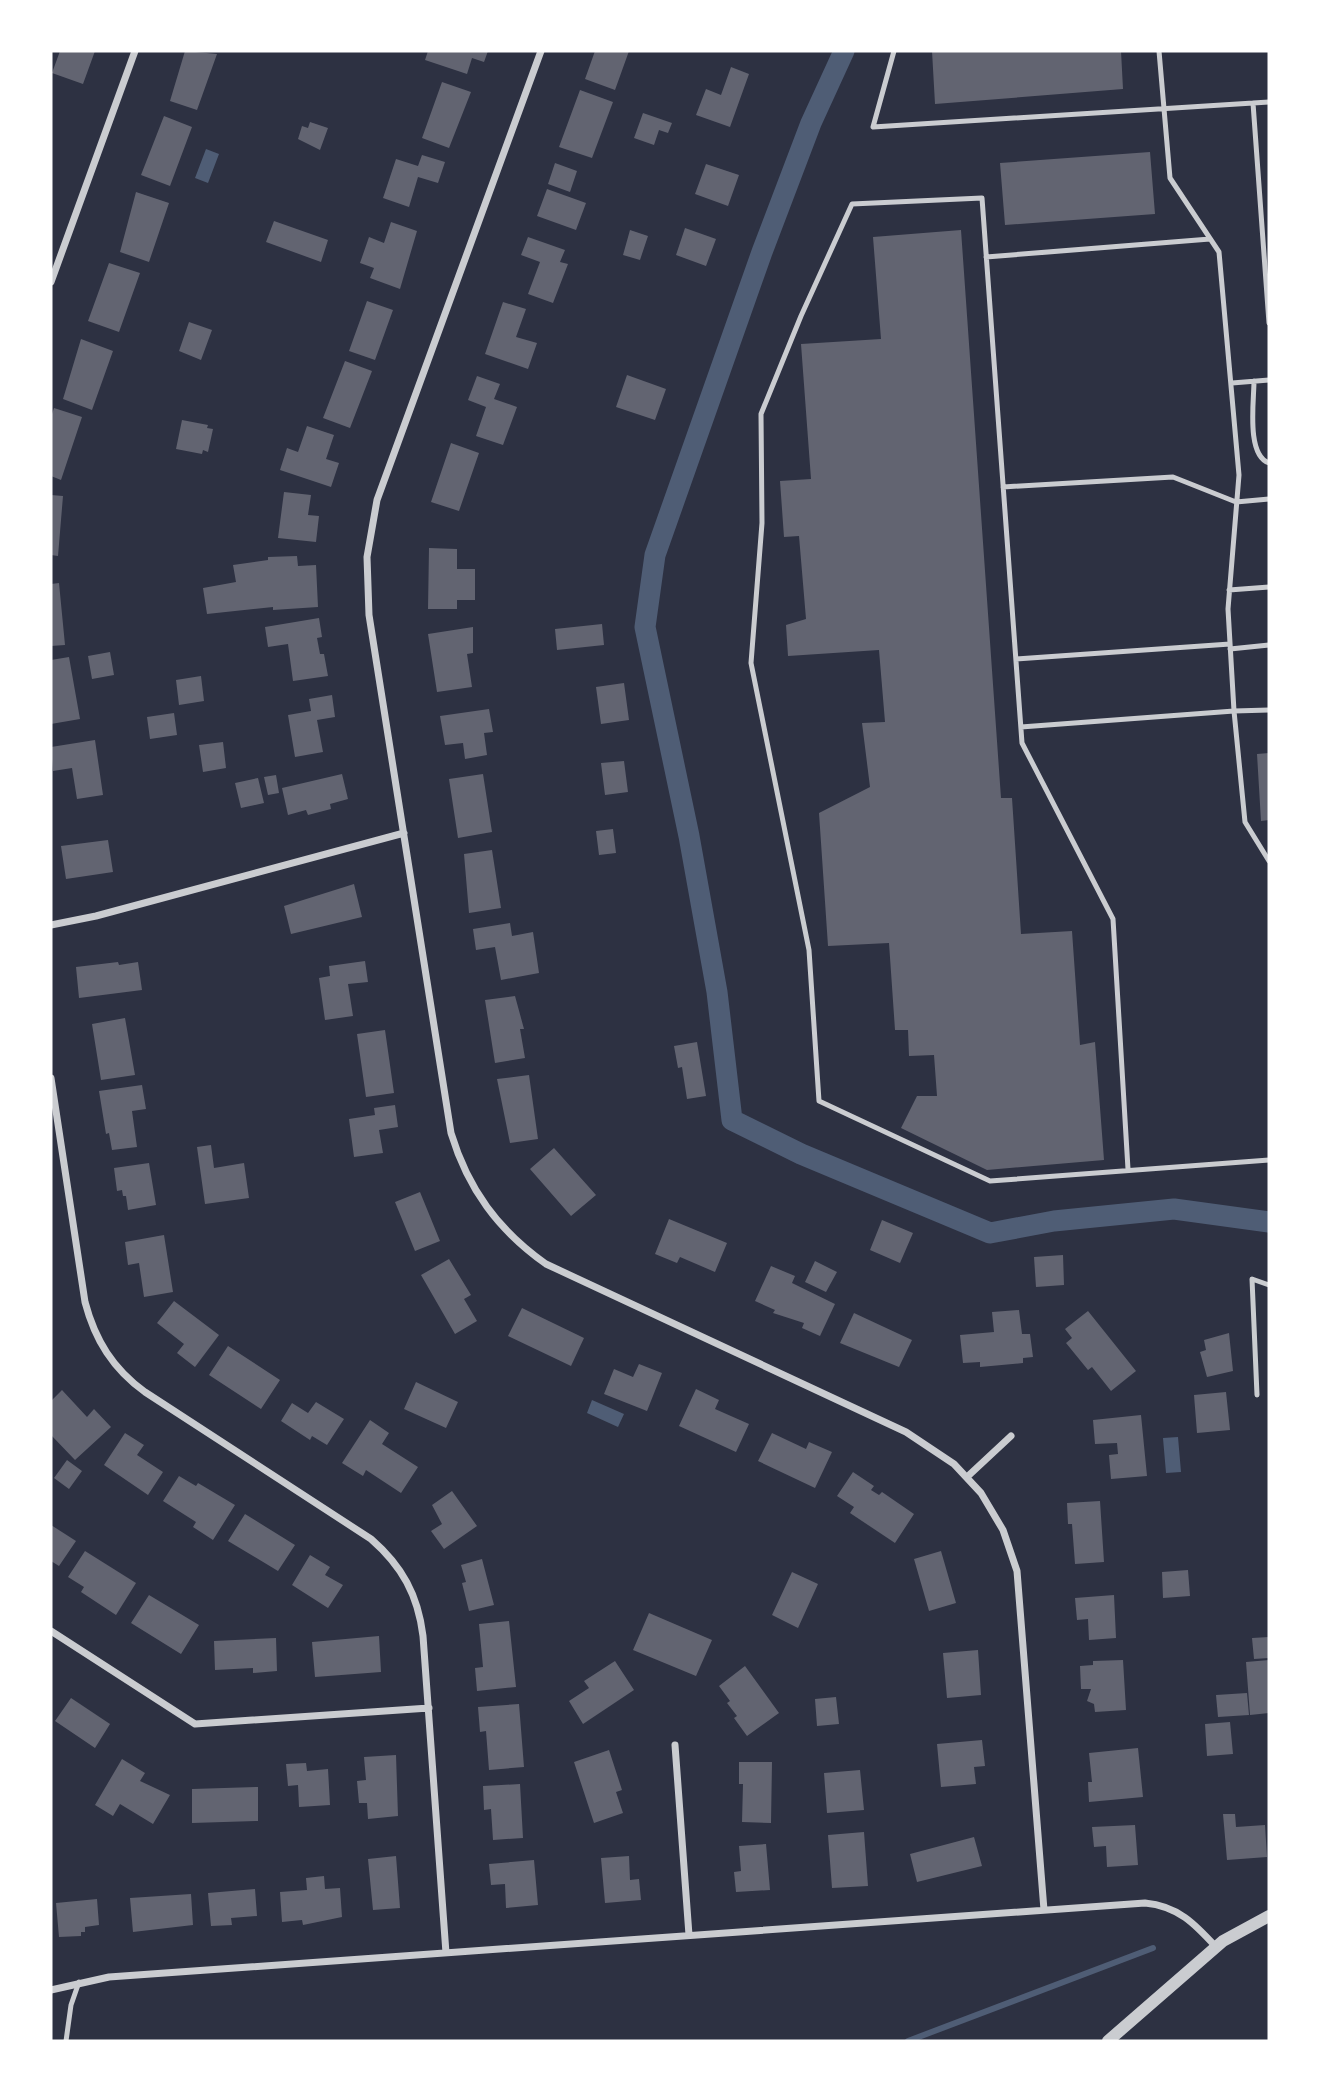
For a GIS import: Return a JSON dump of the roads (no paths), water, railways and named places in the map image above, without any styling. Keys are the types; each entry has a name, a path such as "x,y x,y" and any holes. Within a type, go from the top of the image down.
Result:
{"street":[{"path":"51,282 135,51"},
{"path":"541,51 377,500 369,538 367,596 451,1133 467,1178 493,1218 527,1250 556,1269 906,1432 939,1452 967,1477 1003,1530 1017,1571 1044,1910"},
{"path":"51,925 96,916 404,834"},
{"path":"51,1078 85,1302 90,1320 106,1353 130,1381 145,1392 385,1551 408,1581 421,1617 446,1953"},
{"path":"967,1477 1010,1436"},
{"path":"51,1631 195,1724 429,1709"},
{"path":"675,1745 689,1936"},
{"path":"51,1990 109,1977 1156,1904 1186,1917 1216,1947"},
{"path":"1108,2041 1216,1947 1237,1932 1269,1916"}],"lane":[{"path":"894,51 873,127 1269,102"},
{"path":"1158,51 1170,178 1219,251 1239,475 1229,590 1234,711 1245,822 1269,860"},
{"path":"1253,103 1269,323"},
{"path":"1128,1169 1113,919 1022,743 982,198 852,204 801,316 761,414 762,523 751,663 809,950 819,1101 990,1181 1269,1160"},
{"path":"986,257 1210,239"},
{"path":"1232,383 1269,380"},
{"path":"1255,381 1255,446 1261,458 1269,463"},
{"path":"1003,487 1173,477 1237,502 1269,499"},
{"path":"1229,590 1269,587"},
{"path":"1016,659 1269,645"},
{"path":"1021,727 1269,710"},
{"path":"1256,1395 1252,1279 1269,1285"},
{"path":"66,2041 71,2005 79,1982"}],"water":[{"path":"206,149 219,154 208,183 195,178"},
{"path":"592,1400 624,1414 618,1427 587,1413"},
{"path":"1178,1437 1181,1472 1166,1473 1163,1438"}],"waterway":[{"path":"844,51 811,123 762,252 655,555 645,627 689,836 717,992 732,1120 801,1154 990,1233 1054,1221 1174,1209 1269,1222"},
{"path":"908,2041 1153,1948"}]}
